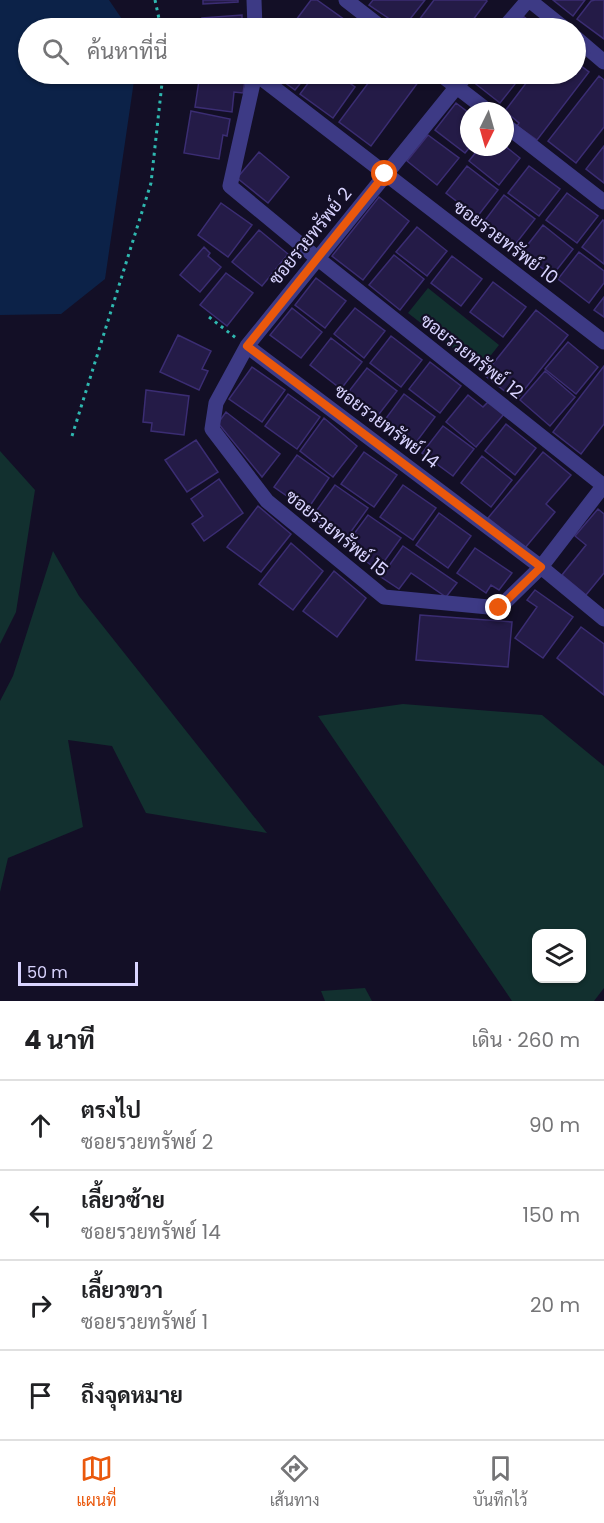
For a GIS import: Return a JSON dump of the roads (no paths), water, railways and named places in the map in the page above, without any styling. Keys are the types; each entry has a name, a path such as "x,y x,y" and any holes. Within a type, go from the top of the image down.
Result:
{"street":[{"path":"254,0 255,18"},
{"path":"345,0 369,18"},
{"path":"513,18 529,0 552,18"},
{"path":"586,47 604,62"},
{"name":"ซอยรวยทรัพย์ 12","path":"253,84 230,186 317,258 604,485"},
{"name":"ซอยรวยทรัพย์ 10","path":"268,84 604,342"},
{"path":"453,84 476,102"},
{"name":"ซอยรวยทรัพย์ 2","path":"216,403 247,346 456,86"},
{"path":"514,131 604,202"},
{"name":"ซอยรวยทรัพย์ 14","path":"247,346 541,567 604,619"},
{"name":"ซอยรวยทรัพย์ 15","path":"216,403 212,429 267,501 384,597 499,608 541,567"},
{"path":"541,567 604,485"}],"water":[{"path":"0,0 109,0 121,18 18,18 18,84 134,84 105,279 61,314 0,315"}]}
